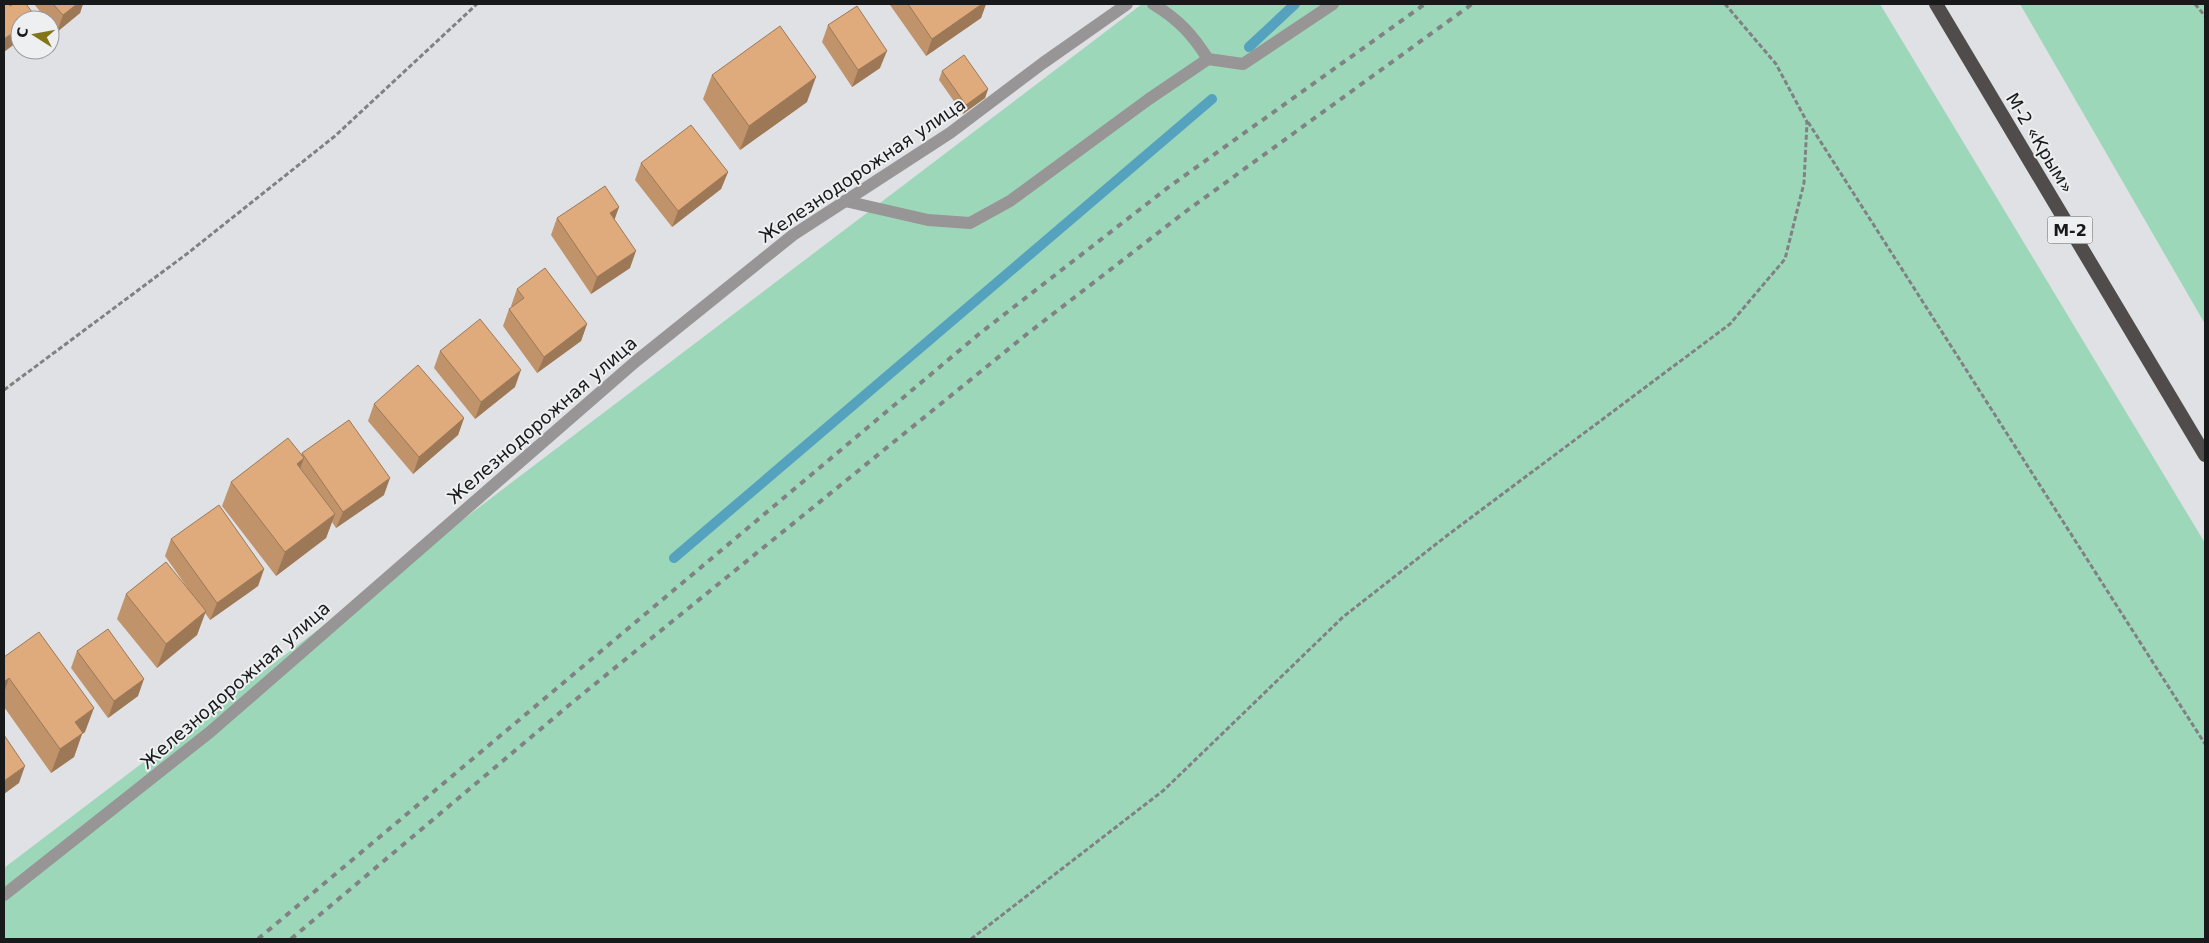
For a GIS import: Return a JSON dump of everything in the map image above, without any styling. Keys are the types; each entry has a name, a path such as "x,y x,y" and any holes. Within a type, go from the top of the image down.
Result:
{"highway":[{"name":"М-2 «Крым»","path":"1936,4 2205,455"}],"street":[{"name":"Железнодорожная улица","path":"4,895 210,732 635,362 793,235 950,133 1042,63 1127,4"},
{"path":"1153,4 1173,17 1194,36 1208,59"},
{"path":"845,201 928,220 970,223 1010,201 1149,99 1208,59 1243,64 1334,4"}],"path":[{"path":"4,390 188,253 335,136 477,4"},
{"path":"1725,4 1776,64 1807,122 2205,744"},
{"path":"2195,4 2205,16"},
{"path":"971,939 1164,790 1343,617 1449,534 1730,324 1785,259 1804,183 1807,122"}],"green space":[{"path":"1142,4 1880,4 2205,543 2205,939 4,939 4,868"},
{"path":"2020,4 2205,4 2205,324"}],"building":[{"path":"4,4 10,6 26,4 31,10 10,10 10,35 4,39"},
{"path":"53,4 77,4 63,15"},
{"path":"908,4 982,4 932,39"},
{"path":"857,6 887,51 858,70 828,25"},
{"path":"780,26 816,77 749,126 712,75"},
{"path":"964,55 988,89 966,105 942,71"},
{"path":"691,125 728,172 678,211 641,163"},
{"path":"605,186 619,207 610,213 636,251 597,277 557,218"},
{"path":"545,268 587,324 544,357 509,309 524,298 517,289"},
{"path":"480,319 521,370 481,402 440,351"},
{"path":"418,365 464,418 419,457 374,404"},
{"path":"349,420 390,478 343,512 302,453"},
{"path":"288,438 304,458 297,464 335,514 285,552 231,482"},
{"path":"219,505 264,569 217,603 171,539"},
{"path":"166,562 206,611 166,644 126,594"},
{"path":"108,629 144,679 114,701 77,651"},
{"path":"39,632 94,708 75,722 83,733 60,749 9,678 4,682 4,657"},
{"path":"4,735 25,766 4,781"}],"waterway":[{"path":"1249,47 1295,4"},
{"path":"674,558 1212,99"}],"railway":[{"path":"258,939 979,334 1170,186 1425,4"},
{"path":"291,939 574,701 1027,334 1185,212 1472,4"}]}
